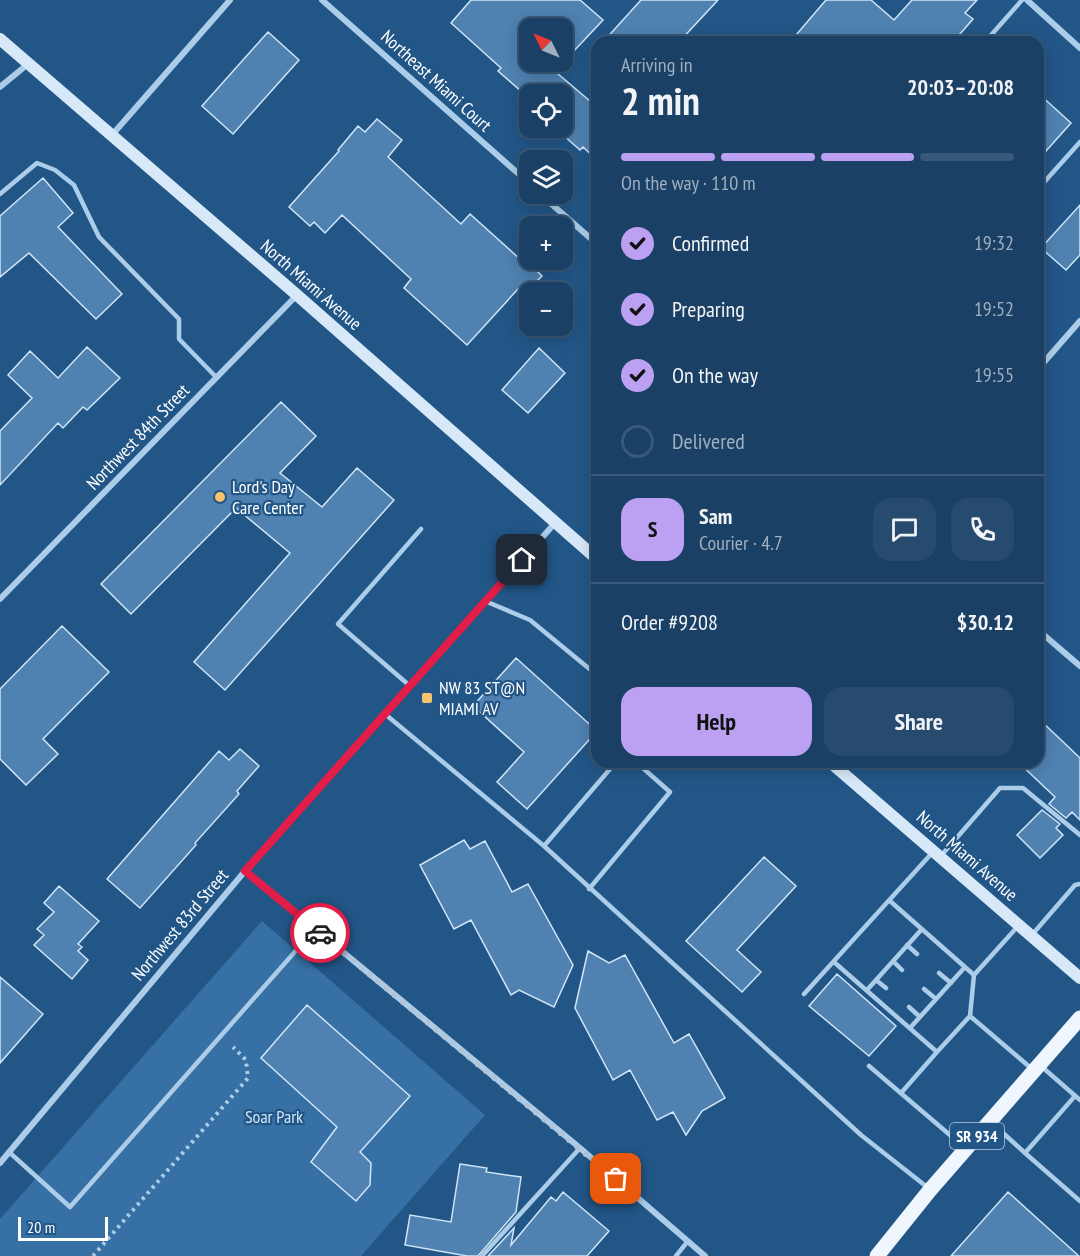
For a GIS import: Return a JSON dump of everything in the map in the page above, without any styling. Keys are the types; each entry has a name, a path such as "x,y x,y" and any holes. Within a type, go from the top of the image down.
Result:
{"main road":[{"name":"North Miami Avenue","path":"0,39 297,295 591,554"},
{"name":"North Miami Avenue","path":"837,768 1080,978"},
{"name":"SR 934","path":"877,1256 930,1190 1080,1018"}],"street":[{"path":"112,136 230,0"},
{"name":"Northeast Miami Court","path":"322,0 519,174"},
{"path":"1027,0 1080,48"},
{"path":"0,87 28,63"},
{"path":"551,204 591,239"},
{"name":"Northwest 84th Street","path":"0,598 297,295"},
{"path":"1044,362 1080,321"},
{"name":"Northwest 83rd Street","path":"0,1163 245,871 555,523"},
{"path":"1044,635 1080,666"},
{"path":"245,871 579,1148 705,1256"}],"lane":[{"path":"990,36 1022,0"},
{"path":"1044,182 1080,142"},
{"path":"0,194 38,163 55,170 68,180 78,193 99,237 179,319 179,339 217,378"},
{"path":"410,686 338,624 421,529"},
{"path":"485,601 530,620 591,670"},
{"path":"385,714 544,846 861,1135 930,1190"},
{"path":"544,846 611,768"},
{"path":"589,889 670,792 643,768"},
{"path":"804,994 890,901 1000,788 1023,788 1080,836"},
{"path":"1031,936 1075,885 1080,884"},
{"path":"890,901 974,975"},
{"path":"902,1093 970,1016 974,975 1019,925"},
{"path":"9,1152 70,1208 315,929"},
{"path":"867,990 922,929"},
{"path":"907,945 917,954"},
{"path":"893,961 902,969"},
{"path":"834,962 938,1052"},
{"path":"910,1028 965,967"},
{"path":"939,973 951,983"},
{"path":"876,980 886,988"},
{"path":"924,989 936,999"},
{"path":"909,1007 920,1017"},
{"path":"970,1016 1080,1100"},
{"path":"869,1065 966,1149"},
{"path":"1026,1153 1075,1096"},
{"path":"990,1121 1080,1201"},
{"path":"482,1256 579,1148"},
{"path":"676,1256 688,1241"}],"path":[{"path":"93,1256 248,1078 246,1060 227,1042"}],"green space":[{"name":"Soar Park","path":"262,921 485,1115 361,1256 0,1256 0,1219"}],"building":[{"path":"471,0 580,0 603,20 573,52 573,18 519,18 519,72 558,72 570,84 519,84 519,89 498,71 501,68 451,23"},
{"path":"641,0 718,0 685,36 608,36"},
{"path":"826,0 871,0 894,20 912,0 977,0 965,13 973,19 958,36 795,36"},
{"path":"268,32 299,60 233,134 202,106"},
{"path":"573,87 591,102 591,154 583,147 580,150 566,138 573,138"},
{"path":"1044,98 1071,123 1044,153"},
{"path":"377,119 402,140 388,157 461,224 470,214 519,258 519,270 540,270 538,272 542,276 536,282 519,282 519,290 467,345 404,288 411,279 342,215 325,233 314,222 310,226 289,207 358,126 365,132"},
{"path":"43,178 73,213 58,227 122,294 96,319 29,253 0,277 0,216"},
{"path":"1080,205 1080,255 1066,270 1044,251 1044,245"},
{"path":"87,347 120,378 87,410 83,407 63,428 58,423 0,485 0,431 32,398 8,375 30,351 58,378"},
{"path":"539,348 565,373 528,413 502,390"},
{"path":"281,402 316,436 280,473 322,507 357,468 394,500 225,690 194,662 290,553 236,508 131,614 101,584"},
{"path":"62,626 109,672 43,739 58,754 26,785 0,759 0,689"},
{"path":"516,658 591,726 591,738 527,809 497,782 524,752 473,706"},
{"path":"1044,724 1080,758 1080,820 1072,812 1066,818 1049,804 1055,797 1024,768 1044,768"},
{"path":"240,749 259,766 237,791 239,794 140,908 107,879 219,751 229,760"},
{"path":"1042,810 1060,824 1056,828 1063,835 1040,858 1017,835"},
{"path":"464,840 470,849 485,841 512,892 528,884 573,965 554,1007 519,990 511,995 471,920 454,929 420,865"},
{"path":"764,857 796,886 737,950 761,972 742,992 686,941"},
{"path":"59,886 99,921 78,944 82,947 78,951 88,960 72,979 34,945 44,935 37,929 54,912 44,903"},
{"path":"588,951 609,963 625,955 674,1043 689,1034 725,1098 702,1111 686,1135 673,1112 657,1120 630,1070 613,1080 575,1008"},
{"path":"837,974 896,1026 869,1056 809,1006"},
{"path":"0,977 43,1014 0,1063"},
{"path":"307,1005 410,1096 360,1152 371,1163 370,1185 356,1201 311,1162 337,1127 261,1058"},
{"path":"460,1164 487,1168 486,1172 521,1177 516,1212 478,1256 405,1245 410,1215 451,1222"},
{"path":"563,1192 609,1231 587,1256 488,1256 514,1228 511,1245 551,1197 556,1201"},
{"path":"1008,1192 1079,1256 951,1256"}],"way so far":[{"path":"320,933 616,1179"}],"place":[{"name":"Lord's Day Care Center","path":"220,497"},
{"name":"NW 83 ST@N MIAMI AV","path":"427,698"}],"route":[{"path":"320,933 245,871 522,560"}]}
